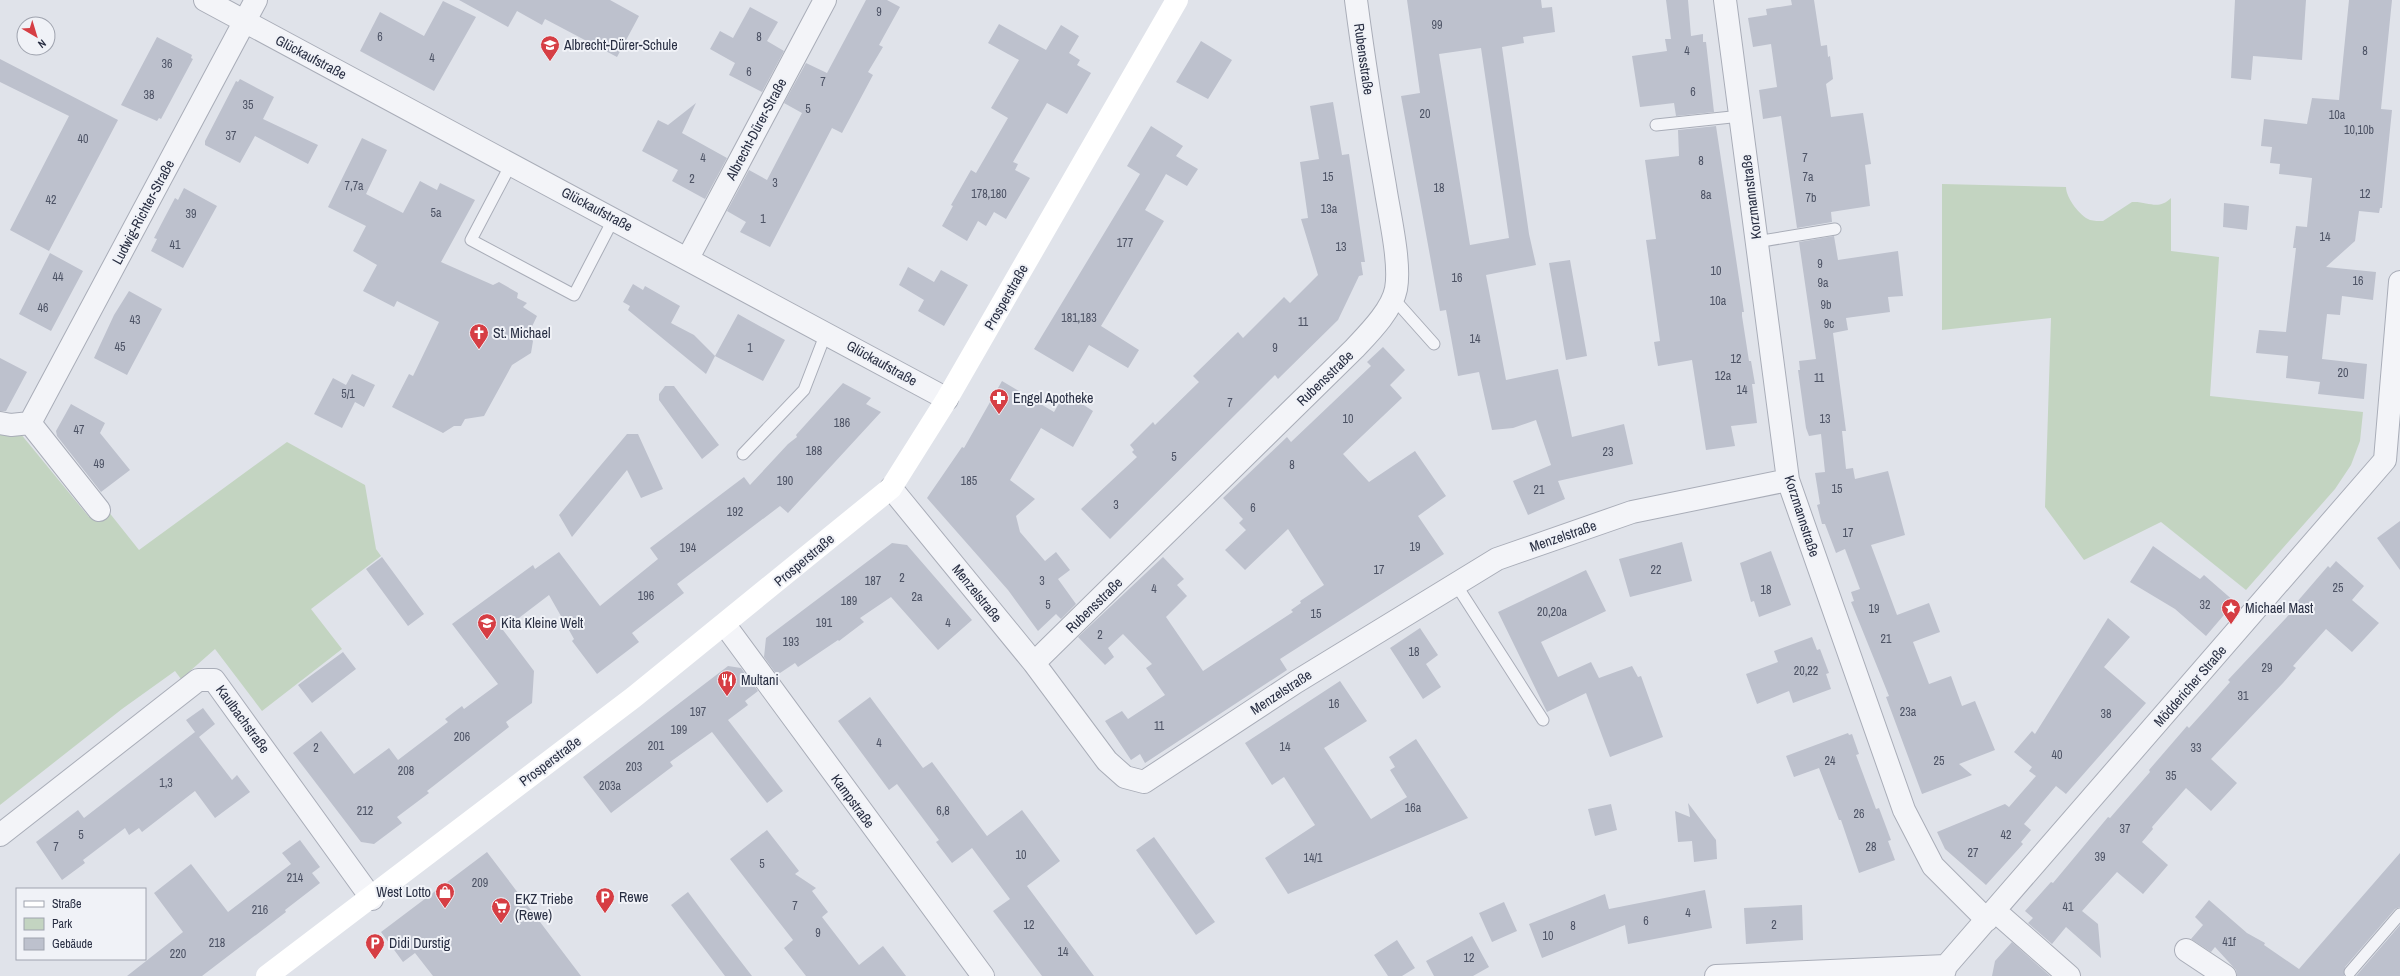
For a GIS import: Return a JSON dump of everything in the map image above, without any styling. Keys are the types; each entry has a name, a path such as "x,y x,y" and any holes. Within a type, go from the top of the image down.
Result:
{"main road":[{"name":"Prosperstraße","path":"267,976 372,898 535,771 634,697 725,625 891,488 947,399 1177,0"}],"street":[{"name":"Glückaufstraße","path":"205,0 614,218 947,399"},
{"name":"Ludwig-Richter-Straße","path":"30,423 256,0"},
{"name":"Albrecht-Dürer-Straße","path":"688,258 825,0"},
{"name":"Rubensstraße","path":"1034,663 1355,348 1376,326 1392,298 1396,288 1396,253 1367,81 1356,0"},
{"name":"Korzmannstraße","path":"1725,0 1788,480 1904,810 1934,866 1991,916"},
{"name":"Möddericher Straße","path":"1945,971 1991,916 2393,456 2400,282"},
{"path":"0,423 11,425 30,423 99,510"},
{"name":"Menzelstraße","path":"891,488 1034,663 1108,761 1125,777 1144,782 1296,682 1455,583 1497,559 1632,512 1788,480"},
{"name":"Kampstraße","path":"725,625 983,976"},
{"name":"Kaulbachstraße","path":"0,836 198,680 214,680 372,898"},
{"path":"1991,916 2069,976"},
{"path":"2186,950 2225,976"},
{"path":"1716,976 1945,971"}],"lane":[{"path":"1656,125 1741,116"},
{"path":"511,164 471,240 574,295 614,218"},
{"path":"1756,242 1835,229"},
{"path":"1392,298 1434,344"},
{"path":"743,454 804,390 826,333"},
{"path":"1455,583 1543,720"},
{"path":"2350,972 2400,914"}],"green space":[{"path":"1942,184 2066,187 2068,196 2078,211 2086,218 2096,221 2103,221 2132,202 2157,205 2166,202 2171,198 2171,251 2219,257 2210,396 2363,412 2360,441 2351,465 2335,489 2246,590 2161,522 2084,560 2045,507 2051,318 1942,330"},
{"path":"0,430 20,433 89,517 104,506 139,550 287,442 365,485 376,549 381,556 311,609 342,649 262,711 215,649 181,679 175,671 122,709 0,805"}],"building":[{"path":"459,0 610,0 639,16 617,57 545,19 542,25 517,11 508,27"},
{"path":"866,0 887,0 900,7 879,45 883,47 868,72 873,75 842,133 832,128 770,247 740,232 746,222 727,211 749,170 767,180 802,113 784,103 806,63 827,73"},
{"path":"1407,0 1541,0 1542,8 1552,7 1555,32 1523,37 1524,43 1502,47 1529,234 1536,265 1486,275 1506,380 1558,369 1572,437 1624,424 1633,464 1558,481 1565,499 1528,515 1513,481 1551,465 1536,420 1513,428 1492,430 1479,372 1458,376 1446,310 1440,311 1401,96 1420,93","holes":["1481,48 1509,238 1470,245 1439,54"]},
{"path":"1666,0 1688,0 1691,36 1703,34 1703,42 1706,42 1714,112 1676,116 1674,103 1640,107 1632,56 1667,51 1665,39 1671,39"},
{"path":"1791,0 1814,0 1821,46 1827,45 1828,57 1830,56 1833,79 1826,84 1831,117 1863,113 1871,164 1865,165 1870,206 1831,212 1832,222 1797,228 1781,116 1763,119 1759,90 1777,87 1771,44 1753,47 1748,18 1767,15 1766,9 1792,5"},
{"path":"2235,0 2306,0 2302,60 2253,56 2251,80 2231,78"},
{"path":"2349,0 2392,0 2381,109 2392,110 2382,208 2380,208 2379,213 2359,211 2355,241 2326,267 2376,272 2373,300 2342,296 2340,315 2327,314 2322,359 2367,364 2364,399 2318,394 2320,382 2286,378 2288,356 2256,353 2259,330 2286,332 2296,248 2293,248 2296,226 2307,227 2312,178 2279,174 2280,164 2270,163 2272,147 2261,146 2264,119 2307,124 2312,98 2339,100"},
{"path":"443,1 476,17 434,91 360,51 380,12 424,36"},
{"path":"750,7 778,22 767,41 784,51 762,92 729,75 735,63 710,49 720,31 733,38"},
{"path":"999,24 1046,50 1061,25 1079,36 1069,53 1080,60 1077,65 1091,73 1067,114 1047,103 1013,162 1018,164 1015,170 1030,178 1006,219 994,212 986,226 978,221 967,241 942,226 953,206 951,205 971,170 976,173 1008,118 991,108 1019,60 988,43"},
{"path":"157,37 192,55 191,58 193,59 161,119 159,118 157,121 121,105"},
{"path":"1201,41 1232,60 1208,99 1176,82"},
{"path":"0,59 118,120 49,251 10,230 69,116 0,82"},
{"path":"240,79 274,97 263,119 318,145 308,164 255,136 240,163 205,145 205,141 236,81 238,82"},
{"path":"1333,102 1342,155 1349,154 1365,262 1361,262 1363,275 1359,276 1338,320 1278,379 1275,375 1110,539 1081,509 1137,457 1132,452 1134,450 1130,445 1153,422 1155,425 1199,382 1193,376 1238,332 1243,338 1284,297 1290,303 1318,275 1301,219 1308,218 1300,162 1319,159 1310,106"},
{"path":"696,103 682,133 727,158 705,199 672,181 678,170 642,151 658,120 668,125"},
{"path":"1151,126 1183,146 1176,156 1198,169 1187,186 1166,174 1145,210 1164,221 1101,326 1139,350 1128,368 1089,345 1073,372 1034,349 1140,174 1127,166"},
{"path":"1716,126 1744,312 1742,312 1742,316 1749,361 1751,361 1755,384 1752,384 1757,423 1731,426 1735,446 1706,450 1692,360 1658,366 1654,342 1660,341 1646,240 1656,239 1645,160 1679,156 1678,130"},
{"path":"362,138 387,150 366,194 403,213 420,181 437,190 440,183 475,200 441,262 493,285 499,282 518,293 517,298 527,303 523,307 537,316 528,335 533,341 531,353 512,365 484,416 465,419 461,426 454,426 443,433 392,407 409,374 413,376 439,322 397,301 394,307 363,291 377,265 353,251 366,226 328,207"},
{"path":"184,188 217,206 183,268 151,251 157,239 154,238 166,215 175,198 178,200"},
{"path":"2224,203 2249,206 2247,230 2223,227"},
{"path":"1834,236 1838,260 1898,251 1903,296 1888,297 1890,312 1846,318 1848,330 1833,333 1846,431 1842,431 1846,469 1853,468 1855,479 1888,471 1905,535 1871,545 1897,615 1929,603 1940,632 1913,642 1929,684 1951,676 1962,706 1975,701 1995,750 1959,764 1972,775 1922,794 1886,697 1889,696 1851,602 1854,601 1851,592 1860,589 1845,549 1836,553 1825,524 1822,524 1817,505 1820,504 1815,473 1825,472 1821,434 1809,436 1806,428 1798,370 1800,370 1799,361 1816,359 1799,242"},
{"path":"50,253 83,271 51,331 19,314"},
{"path":"1570,260 1587,356 1566,360 1549,263"},
{"path":"908,267 934,282 941,270 968,285 944,326 918,311 924,300 899,285"},
{"path":"633,284 643,290 645,286 680,306 671,323 694,335 715,356 706,374 628,310 630,306 623,302"},
{"path":"129,291 162,309 127,375 94,358 114,315"},
{"path":"738,314 785,340 763,381 715,356"},
{"path":"1383,347 1405,370 1390,385 1402,398 1343,454 1369,482 1415,451 1446,496 1418,516 1444,554 1280,659 1287,670 1145,763 1140,754 1131,760 1105,721 1122,711 1128,719 1165,695 1146,668 1152,664 1123,634 1108,648 1114,657 1105,665 1078,637 1163,557 1184,579 1177,585 1187,596 1166,617 1203,671 1293,612 1291,610 1301,603 1300,601 1324,585 1288,529 1245,570 1225,550 1246,530 1239,523 1243,519 1223,498 1287,437 1291,442 1371,366 1367,362"},
{"path":"0,358 27,372 6,411 0,411"},
{"path":"352,374 375,385 364,407 355,402 342,428 314,414 333,378 346,385"},
{"path":"1002,381 1054,412 1065,393 1093,411 1073,447 1041,428 1010,480 1035,499 1016,516 1020,532 1045,561 1056,552 1070,570 1058,579 1076,604 1061,619 1056,614 1038,631 1008,590 927,498 962,447 964,448"},
{"path":"843,383 871,398 866,404 881,412 788,513 780,506 677,584 684,593 632,633 639,642 597,674 572,641 574,639 549,595 503,630 534,671 532,703 506,722 509,727 427,791 429,793 397,817 402,823 374,844 361,842 293,753 321,731 354,774 389,748 398,760 448,722 445,719 462,706 464,709 498,684 452,624 533,565 535,569 559,552 600,606 658,559 650,548 744,477 750,485 788,444 797,437 796,435"},
{"path":"665,386 674,386 719,445 702,459 659,400 659,394"},
{"path":"71,404 105,423 100,433 130,470 101,492 57,436 56,431"},
{"path":"627,434 638,434 663,489 641,498 627,470 572,537 559,515"},
{"path":"2400,521 2400,570 2377,538"},
{"path":"1682,542 1692,581 1630,597 1619,559"},
{"path":"892,543 907,545 972,620 938,650 891,597 860,618 864,622 839,641 838,640 798,667 795,663 777,675 764,657 766,638"},
{"path":"2153,546 2200,579 2204,575 2235,602 2206,636 2175,609 2130,582"},
{"path":"1771,551 1791,605 1759,617 1754,601 1751,602 1740,563"},
{"path":"382,557 424,614 408,626 366,569"},
{"path":"2336,561 2364,586 2352,600 2379,623 2352,652 2326,629 2293,666 2296,668 2283,683 2211,759 2237,783 2211,811 2186,788 2152,827 2153,829 2142,842 2168,865 2143,894 2117,872 2082,911 2098,924 2101,958 2066,927 2052,944 2028,923 2033,918 2025,911 2051,882 2053,883 2108,817 2110,818 2187,726 2189,728 2230,682 2228,680 2286,618 2292,611 2290,610 2328,566 2330,568"},
{"path":"1586,570 1606,611 1541,642 1558,677 1591,662 1599,678 1632,666 1638,677 1641,676 1663,737 1610,757 1586,693 1547,712 1498,612"},
{"path":"2108,618 2130,637 2104,667 2146,703 2066,794 2056,786 2024,824 2031,830 2021,842 2023,844 1986,885 1945,849 1937,832 2005,804 2009,807 2036,776 2029,771 2032,767 2014,752 2032,731 2035,734"},
{"path":"1420,628 1438,655 1426,664 1441,687 1423,699 1390,648"},
{"path":"1812,637 1817,650 1820,649 1829,673 1826,674 1831,689 1793,703 1789,691 1757,704 1746,674 1778,662 1774,651"},
{"path":"343,652 356,669 312,703 298,685"},
{"path":"728,666 741,668 758,691 745,701 748,705 728,720 783,791 767,803 712,732 670,762 673,766 611,813 583,777"},
{"path":"1340,681 1367,721 1324,748 1371,819 1407,797 1390,770 1395,767 1389,757 1416,739 1468,818 1288,894 1265,858 1315,825 1284,777 1272,785 1245,743"},
{"path":"870,697 923,768 932,762 987,836 1022,810 1060,861 1027,886 1094,976 1042,976 993,911 1010,899 972,848 952,863 936,842 939,840 897,784 889,790 838,721"},
{"path":"203,708 215,724 199,737 232,780 237,775 250,792 215,818 195,791 142,832 139,828 129,835 125,828 83,860 85,863 62,880 36,842 78,810 84,818 195,732 186,720"},
{"path":"1848,733 1849,735 1852,734 1859,754 1856,755 1876,809 1879,808 1891,840 1888,841 1895,860 1859,873 1841,820 1839,820 1819,768 1794,777 1786,756"},
{"path":"1688,803 1716,840 1717,859 1694,862 1692,841 1678,842 1675,811 1690,817"},
{"path":"1611,804 1617,830 1595,836 1588,809"},
{"path":"767,830 799,871 795,874 816,888 812,891 828,912 822,917 859,965 883,946 906,976 806,976 784,948 793,940 730,859"},
{"path":"1154,837 1215,922 1196,935 1136,850"},
{"path":"300,840 320,867 312,873 320,883 285,910 286,912 202,976 127,976 183,932 154,893 191,864 228,912 291,864 282,853"},
{"name":"EKZ Triebe (Rewe)","path":"487,852 581,976 433,976 415,953 403,962 381,932"},
{"path":"2400,853 2400,907 2395,909 2345,967 2344,976 2237,976 2236,970 2215,947 2211,952 2191,939 2203,925 2195,917 2209,900 2247,933 2265,943 2264,945 2299,969"},
{"path":"1705,890 1712,928 1628,944 1625,925 1542,958 1529,924 1605,894 1609,909"},
{"path":"688,892 752,976 725,976 671,905"},
{"path":"1504,902 1517,931 1492,942 1479,913"},
{"path":"1802,905 1803,940 1746,944 1744,908"},
{"path":"2400,925 2400,976 2356,976"},
{"path":"1472,936 1489,967 1473,976 1434,976 1426,961"},
{"path":"1397,940 1415,968 1402,976 1388,976 1374,955"},
{"path":"2012,942 2050,976 1992,976 1995,961"}],"place":[{"name":"Albrecht-Dürer-Schule","path":"550,62"},
{"name":"St. Michael","path":"479,350"},
{"name":"Engel Apotheke","path":"999,415"},
{"name":"Michael Mast","path":"2231,625"},
{"name":"Kita Kleine Welt","path":"487,640"},
{"name":"Multani","path":"727,697"},
{"name":"West Lotto","path":"445,909"},
{"name":"Rewe","path":"605,914"},
{"name":"EKZ Triebe (Rewe)","path":"501,924"},
{"name":"Didi Durstig","path":"375,960"}]}
